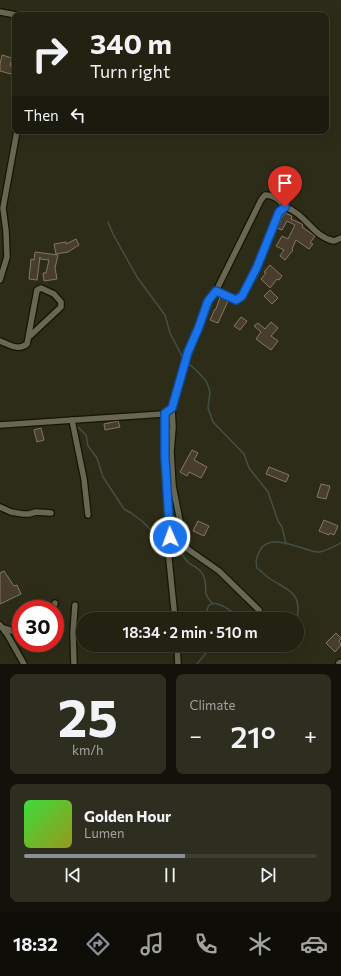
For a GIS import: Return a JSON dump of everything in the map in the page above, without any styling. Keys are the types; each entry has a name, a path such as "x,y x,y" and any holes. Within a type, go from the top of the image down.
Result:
{"street":[{"path":"0,12 12,14"},
{"path":"0,280 7,257 3,208 16,134"},
{"path":"259,610 219,571 189,550 186,546 173,486 171,452 173,427 172,408 188,352 208,301 216,291 261,200 265,195 271,195 277,198 285,207 298,214 323,237 334,241 341,238"},
{"path":"216,291 236,300 242,296 257,267 279,212 285,207"},
{"path":"0,341 18,348 21,348 27,344 30,336 37,290 41,288 50,291 61,302 61,307 30,336"},
{"path":"0,425 165,413 172,408"},
{"path":"165,413 165,458 170,537 168,549 174,612"},
{"path":"72,420 84,479 88,515"},
{"path":"0,507 11,512 23,514 36,512 51,513"},
{"path":"74,664 73,633 75,604"},
{"path":"2,627 12,631"},
{"path":"2,627 24,664"},
{"path":"177,652 178,664"}],"building":[{"path":"2,55 12,58 10,66 12,67 11,74 0,71"},
{"path":"285,213 292,216 291,219 302,224 302,227 315,236 310,243 313,244 309,249 296,240 292,249 293,250 285,260 280,256 284,250 276,246 282,236 288,239 295,225 287,221 282,230 277,228"},
{"path":"76,239 79,245 68,252 56,254 54,244 66,242 66,244"},
{"path":"35,252 58,255 55,268 57,279 44,281 43,273 46,273 49,260 40,259 40,257 37,280 29,279 31,259 34,260"},
{"path":"270,265 282,276 279,280 277,279 270,288 261,279 266,273 264,272"},
{"path":"270,290 278,298 272,304 264,296"},
{"path":"220,297 228,301 218,323 210,320"},
{"path":"241,317 247,321 240,330 234,326"},
{"path":"271,322 278,328 271,336 278,341 271,350 256,339 261,332 254,326 258,323 265,329"},
{"path":"118,421 120,427 105,430 104,424"},
{"path":"41,428 44,440 37,442 34,430"},
{"path":"192,450 198,453 194,460 207,467 201,478 189,472 187,476 180,472"},
{"path":"269,467 289,475 286,482 266,474"},
{"path":"321,484 330,486 326,499 317,497"},
{"path":"324,520 338,526 334,535 330,533 329,535 319,531"},
{"path":"198,521 209,526 204,536 193,531"},
{"path":"4,571 14,586 17,585 21,594 0,604 0,573"},
{"path":"336,633 341,638 339,641 341,645 335,652 326,643"}],"waterway":[{"path":"108,222 137,277 165,315 170,333 183,358"},
{"path":"188,363 206,381 209,388 208,408 213,422 244,454 249,468 268,492 278,521 282,527 286,544"},
{"path":"78,427 86,435 88,446 97,458 103,477 124,509 143,522 157,536 166,541"},
{"path":"298,612 297,603 292,593 257,568 256,563 260,550 265,545 272,542 279,542 311,551 321,552 341,543"},
{"path":"177,548 187,561 199,569 202,573 205,579 207,596 212,603"},
{"path":"207,612 207,608 211,604 219,605 232,612"},
{"path":"197,664 207,652"}],"route":[{"path":"170,537 165,458 165,413 172,408 188,352 208,301 216,291 236,300 242,296 257,267 279,212 285,207"}]}
